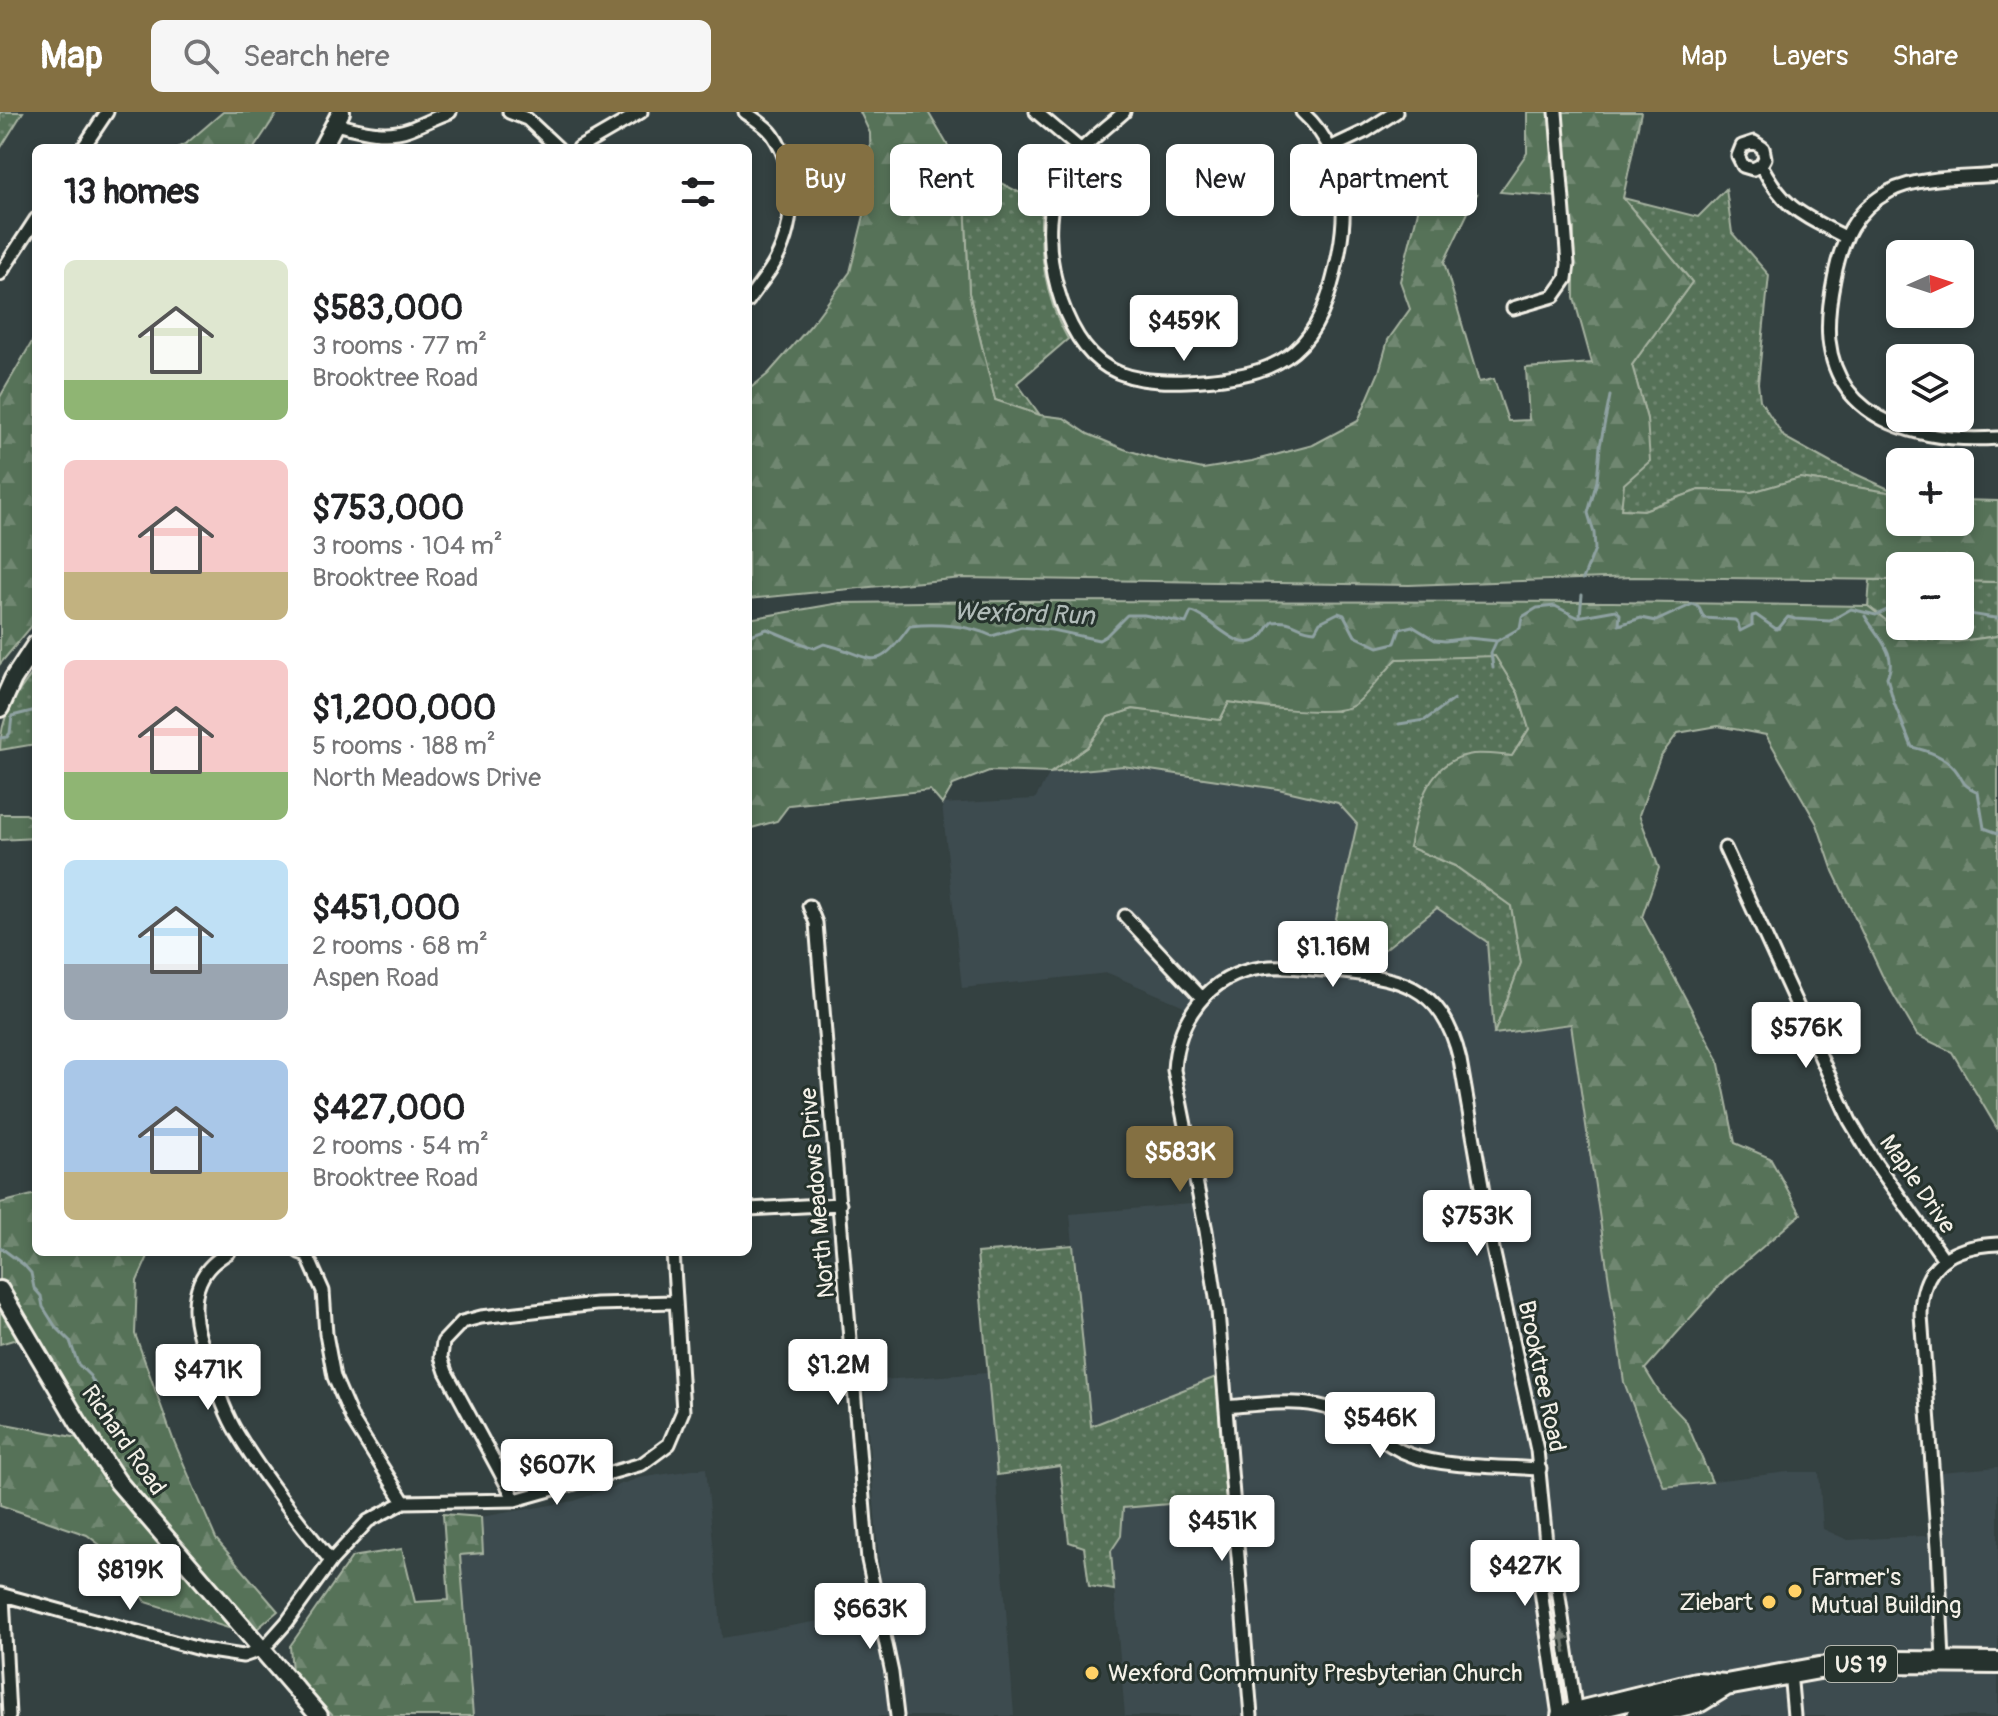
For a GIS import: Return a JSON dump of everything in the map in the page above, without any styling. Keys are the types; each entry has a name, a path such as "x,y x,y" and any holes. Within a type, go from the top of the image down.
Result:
{"highway":[{"name":"US 19","path":"1568,1715 1696,1683 1726,1685 1790,1672 1873,1663 1998,1663"},
{"name":"US 19","path":"1637,1716 1700,1701 1726,1685"}],"street":[{"path":"86,144 107,112"},
{"path":"324,144 338,118 361,131 393,132 407,130 450,112"},
{"path":"509,112 527,119 554,144"},
{"path":"586,144 641,112"},
{"path":"745,112 772,134 787,167 792,201 788,228 776,260 752,295"},
{"path":"1036,112 1074,144"},
{"path":"1088,144 1124,112"},
{"path":"1302,112 1327,144"},
{"path":"1338,144 1396,112"},
{"path":"1513,308 1554,296 1566,279 1568,244 1556,112"},
{"path":"1761,165 1784,202 1845,237"},
{"path":"1998,175 1902,186 1866,208 1845,237 1838,257 1828,323 1833,359 1848,391 1867,410 1899,427 1960,440 1998,438"},
{"path":"1049,216 1056,281 1077,338 1101,363 1133,377 1176,381 1215,379 1263,369 1288,357 1311,332 1330,298 1344,216"},
{"path":"0,274 32,225"},
{"path":"0,708 13,679 32,650"},
{"name":"Maple Drive","path":"1725,848 1850,1121 1874,1161 1944,1259 1930,1274 1921,1304 1943,1661"},
{"name":"North Meadows Drive","path":"809,906 816,923 868,1560 891,1664 897,1716"},
{"path":"1125,916 1202,998"},
{"name":"Brooktree Road","path":"1251,1716 1213,1273 1174,1070 1183,1026 1202,998 1220,983 1262,967 1373,975 1396,980 1416,990 1443,1015 1454,1037 1493,1249 1540,1469 1549,1573 1558,1589 1568,1715"},
{"path":"752,1209 840,1204"},
{"path":"1944,1259 1972,1246 1998,1244"},
{"path":"222,1256 211,1263 199,1283 195,1306 197,1332 236,1431 292,1514 331,1561"},
{"path":"307,1256 323,1291 326,1334 334,1377 353,1421 404,1502"},
{"path":"9,1716 2,1594 203,1650 243,1656 263,1649 287,1622 331,1561 368,1521 404,1502 515,1500 642,1464 669,1444 683,1411 673,1256"},
{"name":"Richard Road","path":"0,1290 78,1422 118,1482 319,1716"},
{"path":"515,1500 446,1372 441,1357 443,1342 462,1322 481,1317 596,1304 675,1302"},
{"path":"1226,1407 1280,1402 1318,1404 1357,1421 1386,1443 1411,1456 1540,1469"},
{"name":"Brooktree Road","path":"1549,1573 1541,1591 1568,1715"},
{"path":"1790,1672 1794,1716"}],"shaded area":[{"path":"1123,766 1278,789 1338,803 1357,824 1366,964 1437,908 1487,942 1494,1034 1571,1023 1624,1382 1664,1487 1788,1472 1819,1472 1823,1529 1848,1540 1943,1535 1940,1472 1998,1467 1998,1716 1125,1716 1111,1551 1121,1536 1123,1508 1226,1499 1216,1378 1091,1427 1070,1214 1191,1204 1168,1070 1184,1006 1108,973 962,988 942,804 1035,799 1050,773"},
{"path":"988,1373 1014,1716 473,1716 460,1554 483,1553 481,1517 574,1501 639,1478 706,1468 722,1638 883,1610 864,1381"}],"green space":[{"path":"0,112 23,112 0,149"},
{"path":"223,112 278,112 257,144 187,143"},
{"path":"860,112 928,112 947,144 890,144 890,216 966,216 969,293 995,400 1040,415 1064,418 1088,434 1124,449 1203,469 1252,461 1313,445 1358,421 1379,372 1388,340 1410,309 1400,281 1417,216 1466,216 1444,262 1479,382 1494,379 1508,421 1529,420 1526,368 1592,363 1574,298 1574,228 1558,197 1500,192 1527,153 1527,112 1641,112 1623,198 1692,282 1632,365 1647,419 1650,461 1624,484 1621,509 1644,510 1699,490 1752,492 1800,478 1886,492 1886,536 1974,536 1974,500 1998,501 1998,582 1974,581 1974,552 1886,552 1886,580 1634,577 1409,585 962,578 752,599 752,387 768,374 811,325 850,272 864,216 874,216 874,144 870,144 870,133"},
{"path":"1002,184 1018,192 1018,216 1042,216 1045,273 1054,308 1068,339 1017,383 1040,415 995,400 969,293 966,216 1002,216"},
{"path":"1726,189 1732,233 1769,275 1758,383 1760,400 1784,437 1886,488 1886,492 1800,478 1752,492 1699,490 1644,510 1621,509 1623,484 1647,419 1632,365 1692,282 1623,198 1698,217"},
{"path":"32,342 32,626 0,664 0,397"},
{"path":"1870,580 1886,580 1886,620 1868,606"},
{"path":"1974,581 1998,582 1998,636 1974,639"},
{"path":"1613,602 1868,606 1886,620 1886,640 1953,642 1998,636 1998,1130 1952,1052 1917,1035 1882,975 1833,871 1817,824 1766,735 1718,726 1678,733 1660,757 1639,815 1659,868 1642,917 1718,1059 1735,1143 1770,1158 1801,1214 1724,1280 1645,1369 1661,1395 1686,1421 1712,1482 1664,1487 1624,1382 1571,1024 1494,1034 1521,963 1511,906 1455,866 1409,847 1427,788 1444,766 1457,758 1473,754 1512,756 1529,729 1518,693 1495,656 1397,659 1359,702 1344,709 1293,710 1229,702 1220,720 1133,709 1108,717 1087,747 1050,773 989,771 953,785 942,804 930,790 789,805 777,821 752,828 752,618 840,603"},
{"path":"1495,655 1518,693 1529,729 1512,756 1473,754 1409,847 1455,866 1511,906 1521,963 1494,1034 1487,942 1437,908 1366,964 1327,959 1357,824 1338,803 1278,789 1123,766 1050,773 1087,747 1108,717 1133,709 1220,720 1229,702 1268,708 1338,711 1397,659"},
{"path":"32,674 32,745 0,750 6,716"},
{"path":"0,814 26,814 32,819 32,838 0,840"},
{"path":"32,1195 32,1256 148,1256 137,1281 135,1334 173,1439 216,1539 278,1611 250,1635 146,1602 122,1562 87,1535 0,1505 0,1423 89,1440 27,1336 0,1344 0,1203"},
{"path":"1073,1245 1091,1426 1216,1377 1226,1499 1123,1508 1121,1536 1111,1551 1114,1590 1089,1586 1084,1547 1069,1542 1060,1466 997,1475 977,1253"},
{"path":"443,1514 481,1517 483,1553 460,1555 473,1716 333,1716 292,1672 290,1646 352,1557 402,1549 415,1602 449,1600"}],"waterway":[{"path":"1583,579 1595,549 1588,513 1597,481 1610,396"},
{"path":"1580,615 1582,595"},
{"name":"Wexford Run","path":"752,635 767,629 808,646 815,648 824,644 872,659 888,652 910,626 952,626 992,636 1021,627 1099,640 1127,615 1186,623 1191,612 1234,639 1252,642 1263,635 1273,622 1286,622 1315,631 1320,622 1338,613 1344,615 1355,636 1378,647 1395,643 1400,629 1412,626 1435,640 1468,638 1497,641 1520,628 1522,617 1537,608 1555,606 1577,617 1616,610 1620,614 1619,625 1641,618 1656,621 1693,604 1698,606 1704,618 1735,620 1740,631 1752,625 1752,616 1756,615 1776,629 1788,617 1830,621 1851,609 1876,615 1886,610"},
{"name":"Wexford Run","path":"1974,615 1998,618"},
{"path":"1865,616 1888,653 1890,669 1887,677 1912,747 1951,764 1965,784 1978,792 1984,828 1998,833"},
{"path":"1493,668 1491,653 1496,642"},
{"path":"1399,724 1425,720 1454,699"},
{"name":"Wexford Run","path":"0,738 10,733 12,716 32,711"},
{"path":"0,1247 31,1273 43,1307 55,1326 70,1341 78,1364 95,1385 97,1401 120,1431"}],"place":[{"name":"Farmer's Mutual Building","path":"1795,1591"},
{"name":"Ziebart","path":"1769,1602"},
{"name":"Wexford Community Presbyterian Church","path":"1092,1673"}]}
